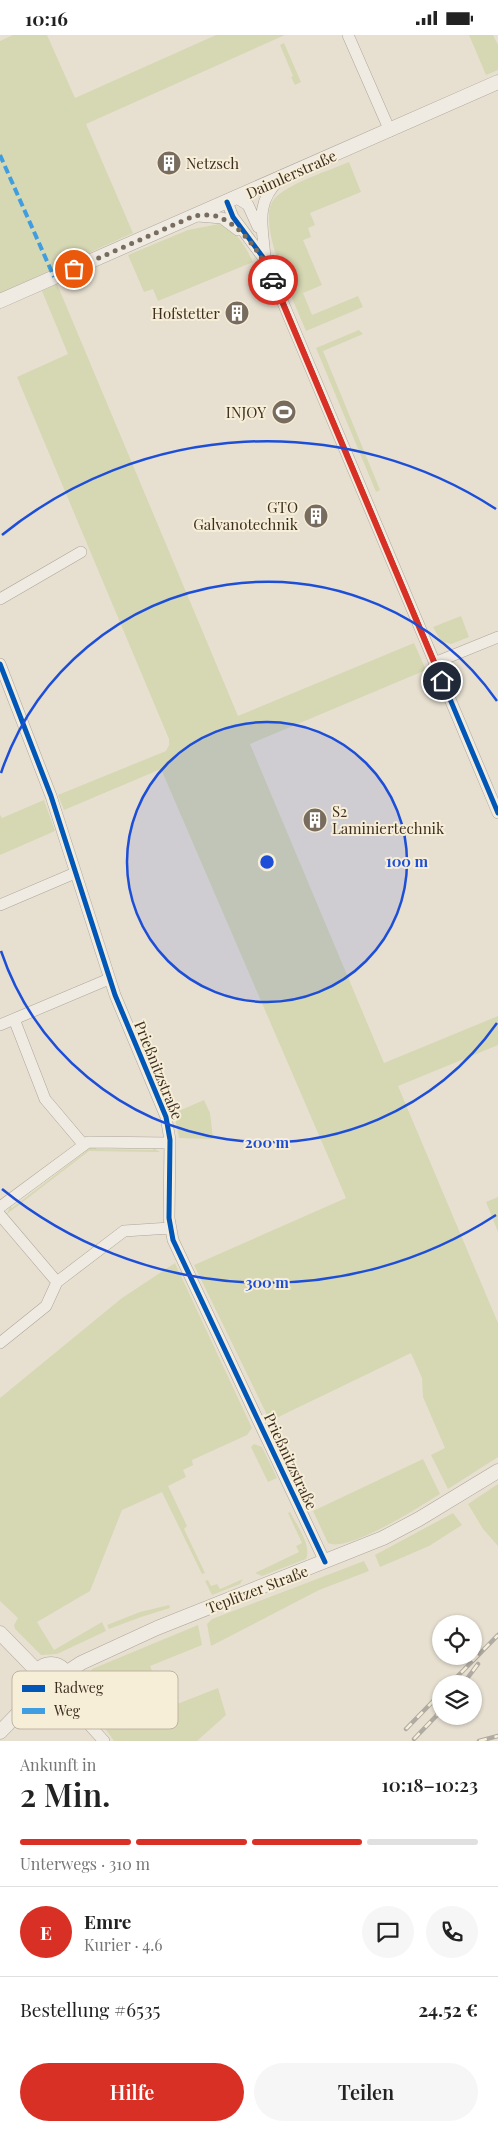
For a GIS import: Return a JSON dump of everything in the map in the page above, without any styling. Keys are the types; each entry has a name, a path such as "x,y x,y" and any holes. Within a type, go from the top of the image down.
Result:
{"street":[{"path":"348,35 390,131"},
{"name":"Daimlerstraße","path":"0,301 498,82"},
{"path":"262,253 262,209 265,197 280,179"},
{"path":"262,253 233,217 232,200 248,205 253,213 262,253 498,813"},
{"path":"194,216 211,215 222,218 262,253"},
{"path":"0,599 80,552"},
{"path":"434,663 498,637"},
{"name":"Prießnitzstraße","path":"0,664 51,796 109,979 166,1117 170,1143 170,1228 178,1252 325,1562"},
{"path":"0,905 75,873"},
{"path":"0,1025 109,979"},
{"path":"14,1019 45,1099 83,1144"},
{"path":"0,1207 83,1144 95,1141 170,1143"},
{"path":"0,1215 57,1282"},
{"path":"0,1343 46,1306 57,1282 126,1230 170,1228"},
{"name":"Teplitzer Straße","path":"69,1671 81,1663 157,1628 325,1562 402,1529 498,1471"},
{"path":"0,1633 37,1671 42,1666 52,1664 64,1671"},
{"path":"0,1731 12,1719"},
{"path":"93,1729 104,1741"}],"green space":[{"path":"13,35 47,35 75,98 216,35 285,35 86,124 133,233 0,293 0,41"},
{"path":"469,35 493,35 498,45 498,70 486,75"},
{"path":"284,43 301,82 295,85 280,45"},
{"path":"349,162 361,192 310,213 315,225 308,228 311,237 303,240 322,285 303,293 312,315 358,296 363,307 306,331 286,283 272,242 269,223 270,208 276,197 291,186"},
{"path":"219,224 236,234 253,262 158,301 153,289 144,292 128,255 188,230"},
{"path":"57,284 238,716 414,643 426,670 250,744 384,1063 498,1016 498,1045 398,1086 498,1323 498,1457 448,1489 431,1455 445,1448 423,1397 422,1378 411,1353 270,1421 194,1265 346,1198 161,769 64,810 58,795 166,751 169,739 17,377 68,354 42,291"},
{"path":"359,330 363,334 323,351 380,490 376,492 316,348"},
{"path":"461,616 469,637 451,644 441,641 433,627"},
{"path":"44,800 55,831 0,855 0,815 2,818"},
{"path":"204,1100 210,1113 213,1139 179,1138 174,1113"},
{"path":"96,1146 96,1149 153,1150 153,1148 160,1152 89,1151 7,1214 10,1206 12,1208 85,1152 87,1148"},
{"path":"498,1197 498,1232 486,1202"},
{"path":"175,1263 252,1428 247,1435 192,1460 193,1465 183,1470 186,1477 168,1486 187,1526 184,1529 205,1573 202,1574 162,1492 122,1510 90,1591 37,1622 54,1650 102,1622 106,1631 57,1654 41,1655 15,1629 14,1625 18,1618 0,1601 0,1398 122,1298"},
{"path":"254,1444 262,1447 277,1478 268,1482 251,1447"},
{"path":"423,1459 440,1494 367,1535 338,1544 328,1543 313,1511"},
{"path":"498,1484 498,1546 483,1529 468,1504"},
{"path":"290,1512 305,1541 307,1547 306,1559 262,1576 255,1573 299,1552 296,1546 302,1543 288,1513"},
{"path":"453,1513 462,1525 429,1546 380,1567 375,1555"},
{"path":"364,1561 369,1571 319,1590 211,1646 207,1624 212,1619"},
{"path":"243,1579 240,1584 212,1595 205,1581 208,1580 211,1586 217,1584 220,1589"},
{"path":"169,1605 170,1608 109,1629 107,1625 140,1612"},
{"path":"198,1625 202,1645 150,1666 152,1671 91,1671"},
{"path":"218,1688 226,1715 197,1741 114,1741 106,1729 178,1729 178,1704"}],"railway":[{"path":"459,1675 498,1635"},
{"path":"470,1675 477,1665"},
{"path":"406,1729 432,1702"},
{"path":"414,1739 432,1720"},
{"path":"479,1741 498,1736"}],"marked path":[{"path":"0,155 54,277"}],"cycle path":[{"path":"227,202 233,217 265,260 498,813"},
{"path":"0,664 51,796 115,995 166,1117 170,1140 169,1218 173,1240 325,1562"}],"way so far":[{"path":"74,269 194,216 211,215 222,218 230,223 258,250 265,260 273,280"}],"place":[{"name":"Netzsch","path":"169,163"},
{"name":"Hofstetter","path":"237,313"},
{"name":"INJOY","path":"284,412"},
{"name":"GTO Galvanotechnik","path":"316,516"},
{"name":"S2 Laminiertechnik","path":"315,820"}],"route":[{"path":"273,280 442,681"}]}
